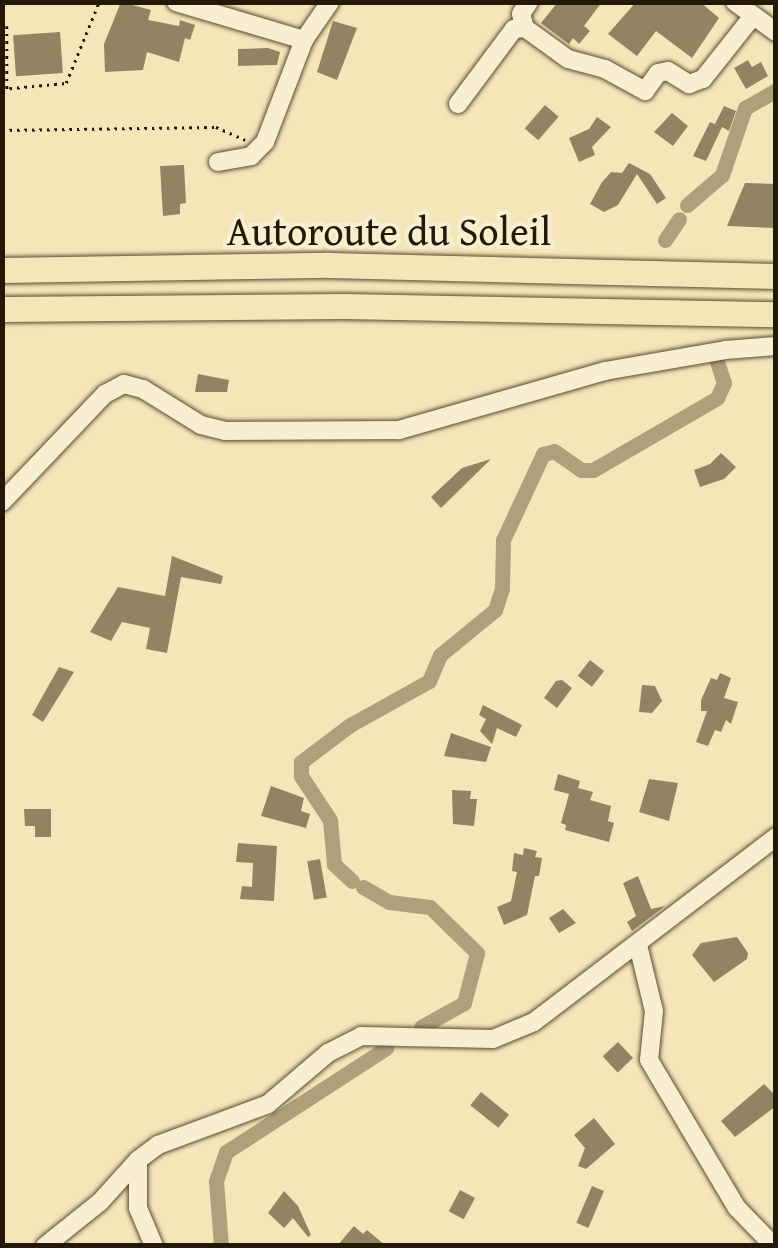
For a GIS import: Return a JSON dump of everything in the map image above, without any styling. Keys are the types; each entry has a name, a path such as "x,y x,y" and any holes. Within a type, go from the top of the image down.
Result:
{"highway":[{"name":"Autoroute du Soleil","path":"2,270 329,265 776,276"},
{"name":"Autoroute du Soleil","path":"2,309 344,306 776,314"}],"street":[{"path":"176,2 304,40"},
{"path":"218,162 251,156 260,147 285,96 304,40 330,2"},
{"path":"529,2 521,14 525,28 568,59 606,68 644,91 658,73 668,71 689,84 703,79 754,16"},
{"path":"736,2 776,32"},
{"path":"458,104 514,29 525,28"},
{"path":"2,502 105,394 124,384 142,389 201,425 225,431 399,430 605,371 725,350 776,346"},
{"path":"45,1246 100,1202 138,1160 158,1145 268,1104 328,1053 361,1036 394,1033 429,1041 493,1039 534,1022 776,837"},
{"path":"638,946 654,1011 649,1060 737,1208 774,1246"},
{"path":"138,1160 138,1208 154,1246"}],"path":[{"path":"2,26 8,26 5,89 66,83 100,2"},
{"path":"2,130 216,127 260,147"}],"building":[{"path":"121,2 151,10 148,20 179,26 180,20 195,25 190,40 185,38 179,62 147,52 143,70 105,72 104,44"},
{"path":"558,2 602,2 584,26 590,31 579,44 573,38 569,44 541,23"},
{"path":"636,2 700,2 719,18 692,58 656,31 637,56 608,34"},
{"path":"333,21 357,28 337,80 317,72"},
{"path":"60,32 63,73 16,76 13,35"},
{"path":"268,48 280,52 277,65 238,66 238,49"},
{"path":"748,60 752,67 761,62 768,76 746,89 734,68"},
{"path":"545,105 559,117 538,140 525,128"},
{"path":"724,106 736,111 729,131 722,127 706,161 693,156 710,122 719,126 715,124"},
{"path":"672,113 688,126 673,146 654,132"},
{"path":"597,117 611,127 592,147 595,155 579,162 569,138 589,129"},
{"path":"629,163 650,174 666,198 657,204 637,174 618,205 604,212 590,204 611,172 622,173"},
{"path":"184,165 186,203 180,204 180,214 163,216 160,166"},
{"path":"745,183 776,184 776,228 727,226"},
{"path":"198,374 229,380 227,392 195,392"},
{"path":"721,453 736,467 724,479 700,487 694,470 710,464"},
{"path":"491,459 441,508 431,497 462,468"},
{"path":"172,556 223,576 221,584 181,577 167,653 146,649 150,628 122,622 111,641 90,632 118,587 165,596"},
{"path":"590,660 604,671 592,687 578,676"},
{"path":"59,667 74,672 43,722 32,715"},
{"path":"720,673 731,678 724,698 738,702 731,724 726,720 721,732 715,730 708,746 696,742 707,711 701,711 701,700 711,678 717,680"},
{"path":"562,680 572,688 557,708 544,698 556,681"},
{"path":"642,685 655,686 662,701 652,713 639,712"},
{"path":"483,705 522,725 516,737 497,728 492,744 480,731 486,719 479,715"},
{"path":"451,733 491,747 486,762 444,756"},
{"path":"558,774 580,781 578,788 593,792 590,800 611,806 608,821 614,823 609,842 565,830 566,825 561,823 569,794 554,790"},
{"path":"649,779 678,783 669,821 639,812"},
{"path":"271,786 304,798 301,811 310,814 306,828 261,816"},
{"path":"452,790 471,791 470,799 477,799 474,826 453,824"},
{"path":"24,809 51,809 51,837 35,837 35,826 25,826"},
{"path":"238,843 277,846 274,901 240,899 242,886 252,887 253,863 236,862"},
{"path":"524,848 537,851 535,857 542,858 539,876 535,876 527,915 504,925 497,907 511,901 517,872 512,871 514,853 523,855"},
{"path":"320,859 327,897 314,900 307,861"},
{"path":"638,876 651,909 665,906 632,931 627,922 636,916 623,883"},
{"path":"563,909 576,923 559,933 549,918"},
{"path":"737,937 748,953 747,959 714,982 692,955 701,943"},
{"path":"618,1042 633,1058 618,1072 603,1056"},
{"path":"764,1084 776,1096 776,1106 735,1137 721,1121"},
{"path":"481,1092 509,1115 498,1128 470,1105"},
{"path":"594,1118 615,1144 586,1169 578,1166 585,1148 574,1135"},
{"path":"592,1186 604,1191 588,1228 576,1223"},
{"path":"460,1190 475,1198 464,1219 449,1211"},
{"path":"284,1191 298,1206 311,1235 308,1237 293,1218 284,1228 268,1213"},
{"path":"354,1226 363,1234 367,1230 386,1246 337,1246"}],"waterway":[{"path":"687,205 722,175 745,108 776,90"},
{"path":"665,240 679,219"},
{"path":"352,881 334,864 330,820 301,776 301,762 350,725 429,681 440,655 495,610 502,588 503,540 543,454 554,451 581,470 593,470 717,398 724,383 716,359"},
{"path":"363,887 389,902 430,907 477,953 464,1003 421,1027"},
{"path":"221,1246 216,1181 226,1152 386,1048"}]}
